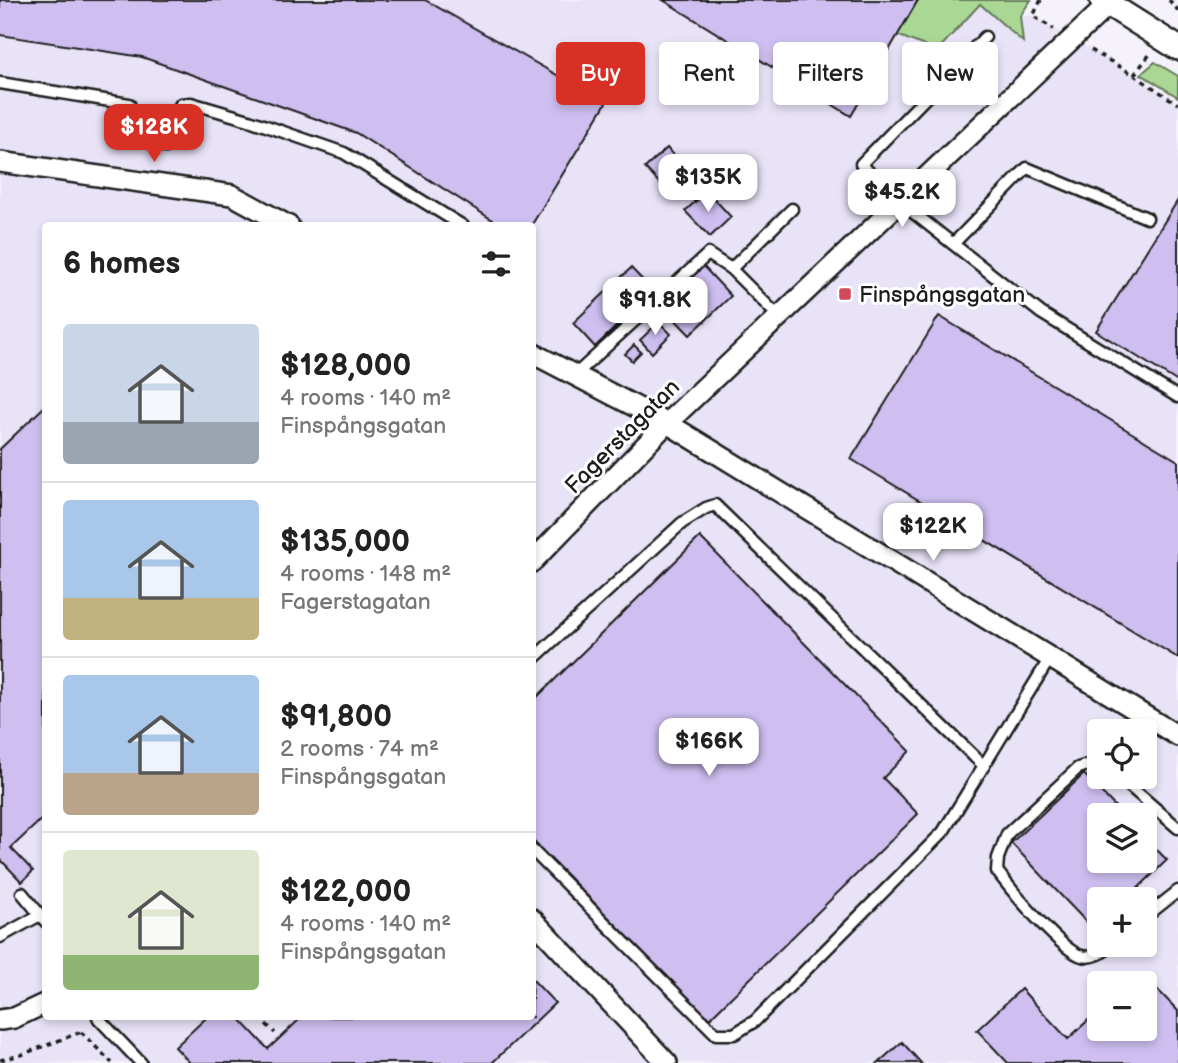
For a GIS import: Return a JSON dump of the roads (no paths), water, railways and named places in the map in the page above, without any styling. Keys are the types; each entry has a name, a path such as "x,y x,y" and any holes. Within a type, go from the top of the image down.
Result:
{"street":[{"name":"Fagerstagatan","path":"536,558 667,423 1072,40 1108,1"},
{"path":"1108,1 1178,48"},
{"path":"0,162 232,195 282,222"},
{"path":"536,355 667,423 1178,736"},
{"path":"536,923 667,1063"},
{"path":"0,1020 14,1018 42,1005"}],"lane":[{"path":"985,37 861,164 900,202 1041,313 1178,397"},
{"path":"0,83 128,104 121,141"},
{"path":"166,147 181,104 191,103 344,153 456,222"},
{"path":"953,244 1027,168 1147,218"},
{"path":"731,269 792,209"},
{"path":"575,375 708,254 731,269 779,317"},
{"path":"536,656 682,523 715,505 984,766"},
{"path":"536,854 716,1034 734,1034 755,1021 943,832 1051,658"},
{"path":"1087,765 1078,768 1007,834 998,858 997,871 1059,942 1075,953 1087,957"},
{"path":"1133,789 1178,828"},
{"path":"1157,908 1178,891"},
{"path":"22,893 42,917"},
{"path":"0,937 42,918"},
{"path":"100,1020 141,1063"}],"place":[{"name":"Finspångsgatan","path":"845,294"}]}
